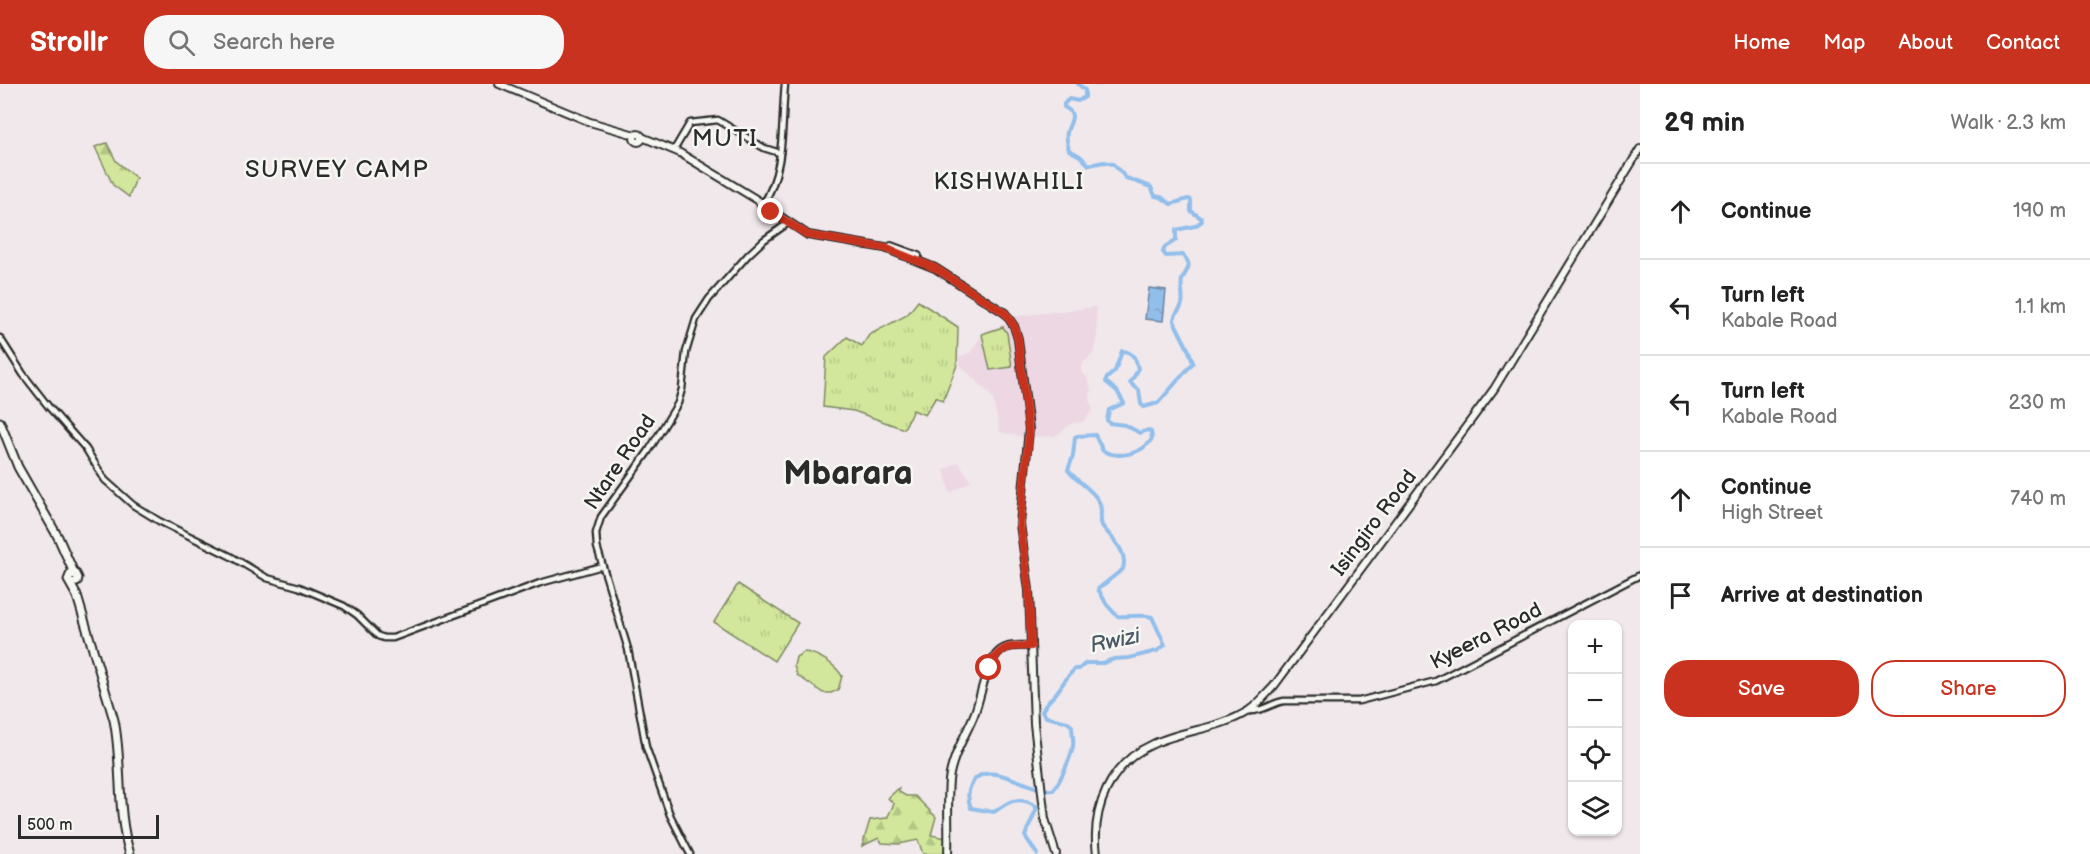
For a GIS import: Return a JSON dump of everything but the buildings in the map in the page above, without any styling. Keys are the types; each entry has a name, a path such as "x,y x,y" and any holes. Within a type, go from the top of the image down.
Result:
{"highway":[{"path":"0,422 18,467 58,537 73,578 114,720 122,816 132,854"},
{"path":"0,431 26,491 59,548 73,578"}],"main road":[{"path":"498,84 545,104 674,150 799,229"},
{"path":"762,204 774,187 780,153 785,84"},
{"path":"674,150 690,123 716,120 764,148 780,153"},
{"name":"Isingiro Road","path":"1097,854 1095,834 1101,802 1111,779 1127,760 1152,744 1226,721 1249,711 1274,686 1494,389 1640,149"},
{"path":"762,204 788,223 819,238 885,248 935,268 1005,313 1014,326 1018,339 1029,435 1020,524 1029,590 1029,646 1034,724 1047,828 1056,854"},
{"name":"Ntare Road","path":"690,854 670,815 646,747 627,644 602,566 596,540 597,527 610,503 648,452 678,404 686,352 696,319 709,299 748,255 788,223"},
{"path":"0,338 42,398 86,449 105,480 133,505 267,578 299,587 344,606 381,637 393,638 540,583 602,566"},
{"name":"Kyeera Road","path":"1249,711 1260,711 1284,701 1359,701 1428,684 1446,677 1546,622 1640,575"},
{"path":"948,854 951,769 959,744 974,716 986,680 988,666 998,651 1009,646 1022,644 1029,646"}],"shaded area":[{"path":"1096,307 1097,336 1093,354 1084,362 1081,369 1087,377 1091,390 1090,401 1093,410 1083,422 1072,423 1055,436 1032,437 1025,371 1010,317"},
{"path":"1010,323 1015,336 1027,438 1000,432 993,400 959,361 959,356 970,353 984,331"},
{"path":"958,462 971,481 950,493 944,470"}],"green space":[{"path":"107,143 116,161 136,178 129,197 113,185 95,147"},
{"path":"918,301 958,327 957,365 943,401 936,397 925,415 913,410 904,429 854,411 823,407 826,357 847,337 862,346 869,335 907,315"},
{"path":"1003,327 1007,333 1012,367 990,370 982,334"},
{"path":"738,584 798,623 774,661 714,622"},
{"path":"804,652 820,657 839,672 842,676 838,690 823,693 797,675 794,666 796,657"},
{"path":"899,788 899,792 906,796 915,796 936,817 931,835 946,838 944,854 923,854 918,840 899,844 882,843 879,838 862,846 870,820 887,818 894,804 888,798"}],"water":[{"path":"1149,288 1166,290 1163,321 1145,319"}],"waterway":[{"name":"Rwizi","path":"1037,854 1025,836 1036,806 1019,800 1009,802 994,812 971,808 969,791 978,777 987,774 997,774 1053,790 1068,762 1073,738 1072,726 1067,722 1046,717 1042,712 1046,704 1067,677 1086,663 1103,663 1114,659 1129,658 1157,651 1165,645 1152,617 1117,616 1107,605 1098,589 1123,569 1122,551 1101,524 1101,509 1098,500 1068,470 1077,436 1095,435 1103,451 1116,455 1130,454 1148,444 1152,439 1151,432 1148,430 1140,433 1125,425 1109,423 1107,420 1109,410 1124,403 1117,391 1106,382 1106,379 1115,371 1122,351 1132,355 1135,360 1138,370 1130,383 1139,390 1141,404 1144,407 1158,403 1193,363 1174,321 1182,304 1182,280 1189,265 1183,255 1166,256 1163,252 1165,247 1176,240 1176,230 1195,226 1202,221 1191,211 1191,200 1171,204 1155,196 1151,187 1126,178 1113,164 1104,162 1089,165 1069,150 1067,134 1072,114 1064,107 1064,104 1069,99 1078,101 1085,97 1085,90 1078,84"},
{"name":"Rwizi","path":"1096,84 1101,84"}],"district":[{"name":"MUTI","path":"725,138"},
{"name":"SURVEY CAMP","path":"337,169"},
{"name":"KISHWAHILI","path":"1009,181"},
{"name":"Mbarara","path":"848,474"}],"route":[{"path":"771,212 808,235 885,248 921,261 1005,313 1014,326 1018,339 1029,429 1020,524 1029,590 1031,646 1005,648 999,652 989,668"}]}
